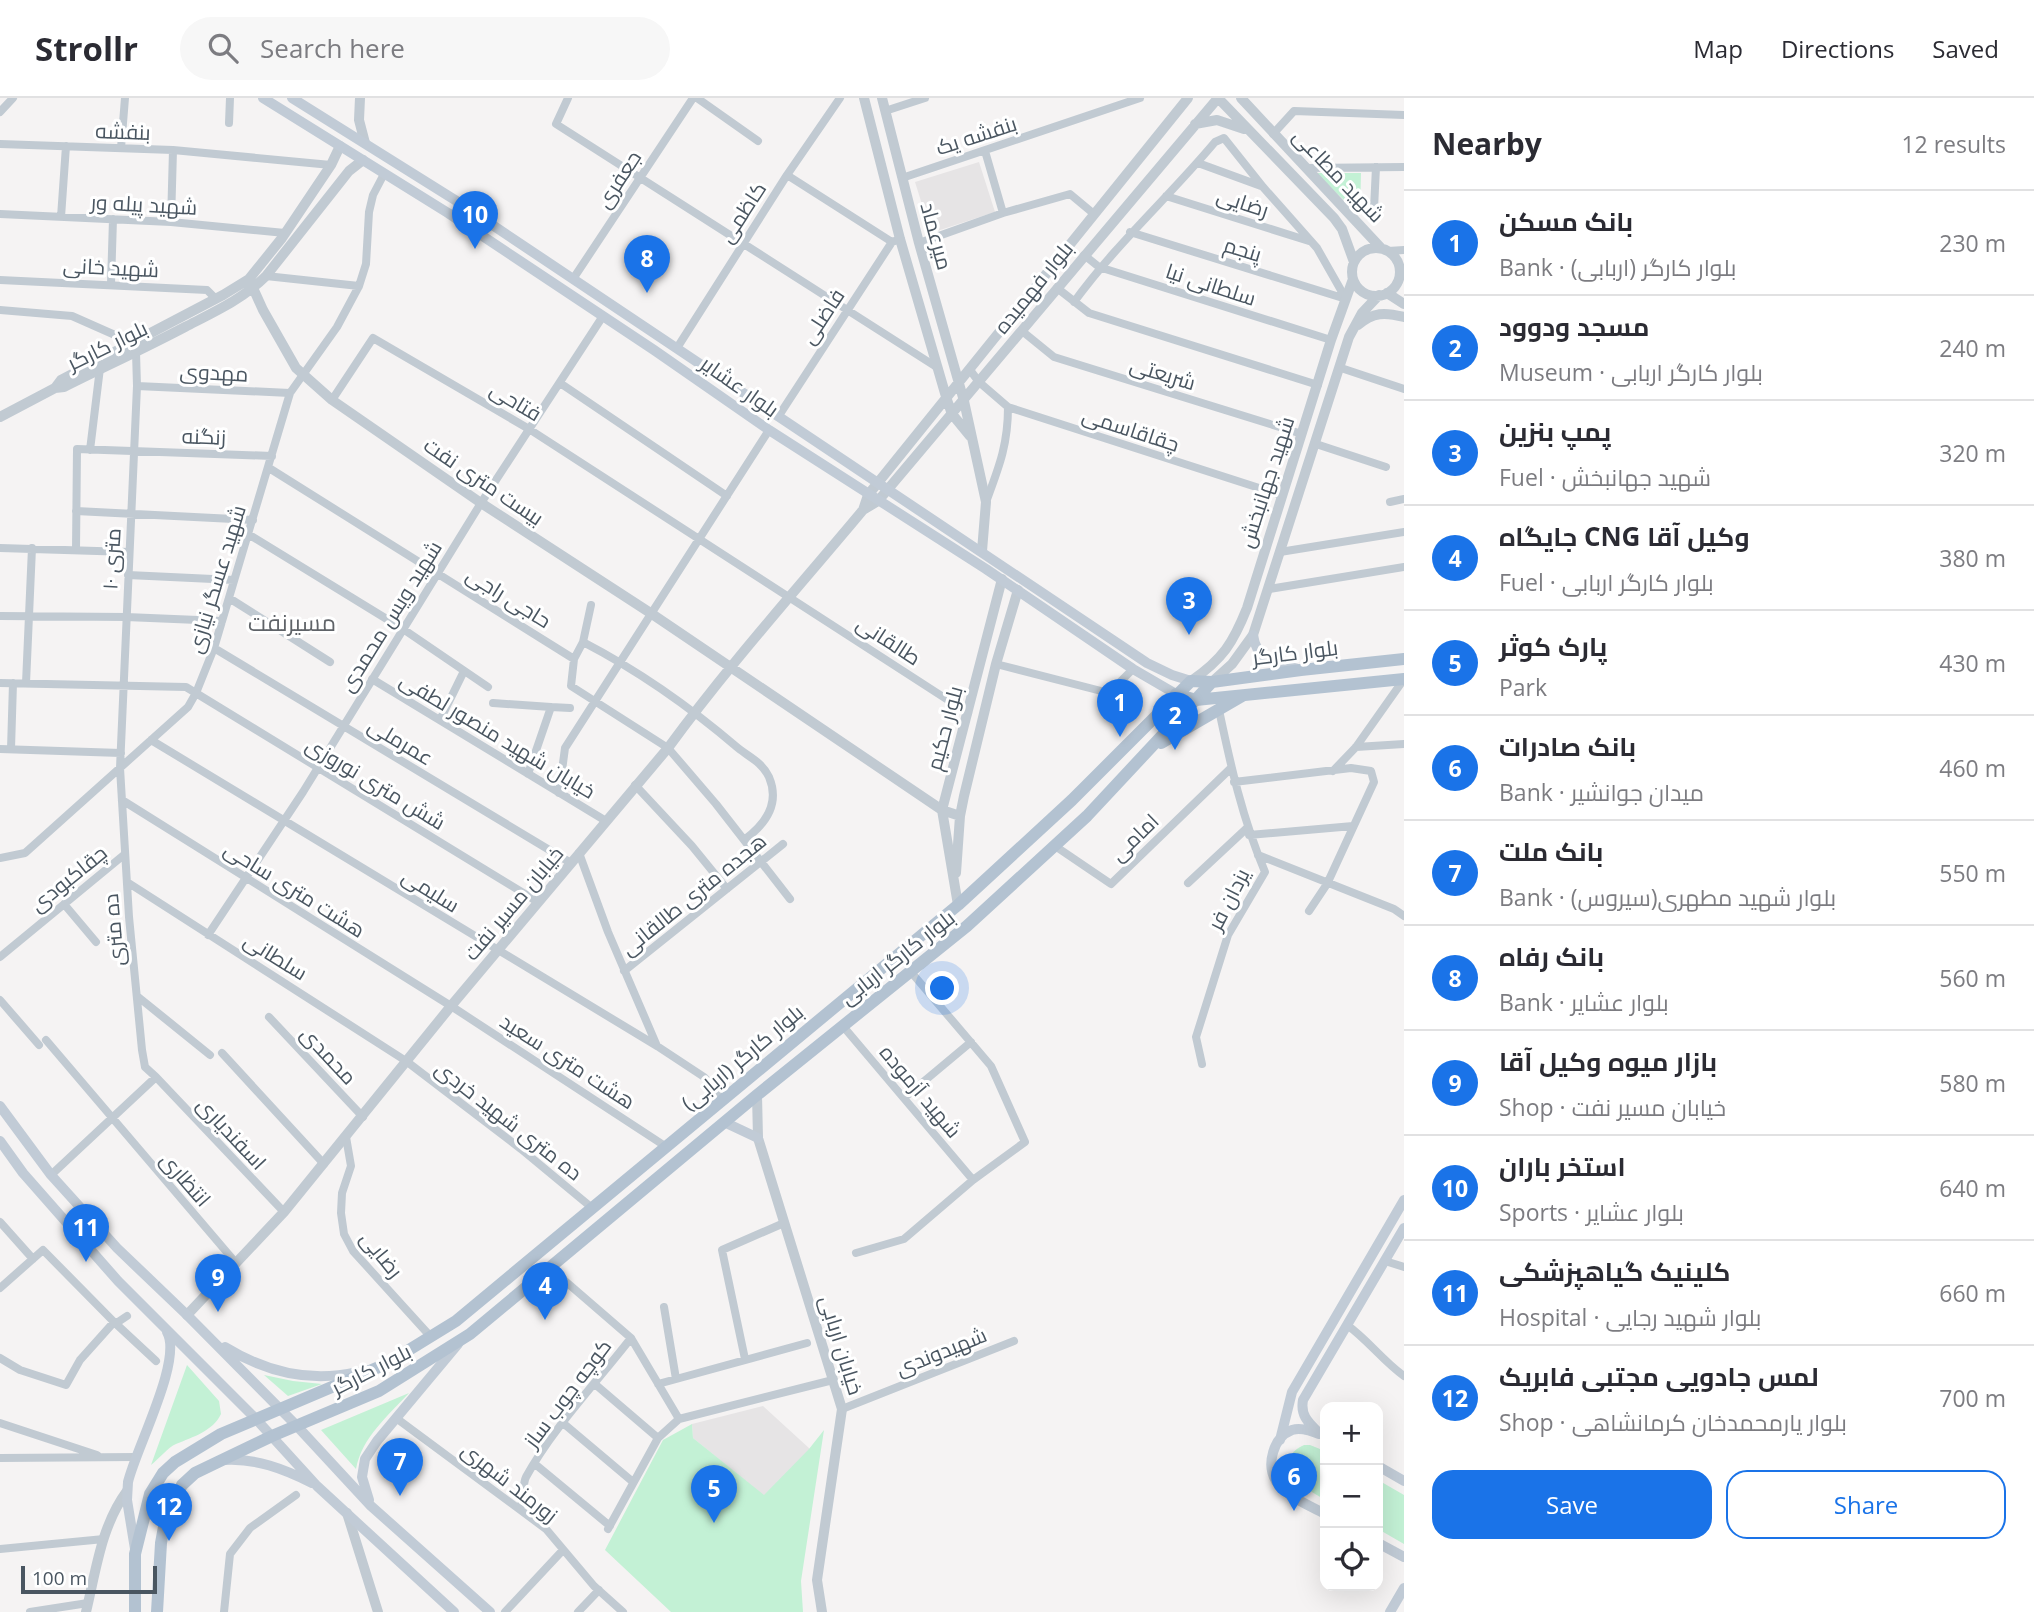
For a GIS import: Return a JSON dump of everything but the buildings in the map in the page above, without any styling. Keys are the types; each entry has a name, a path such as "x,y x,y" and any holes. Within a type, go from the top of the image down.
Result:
{"main road":[{"name":"بلوار عشایر","path":"263,98 603,316 769,430 1002,579 1133,669 1176,694 1196,700"},
{"name":"بلوار عشایر","path":"292,98 573,279 1147,663 1191,681"},
{"path":"1253,635 1254,647 1261,656 1301,670"},
{"name":"بلوار کارگر","path":"1191,681 1212,682 1404,659"},
{"path":"1351,664 1352,684"},
{"name":"بلوار کارگر","path":"1196,700 1404,679"},
{"name":"بلوار کارگر (اربابی)","path":"135,1612 135,1554 150,1494 163,1473 196,1447 386,1364 456,1321 958,905 1072,800 1191,681"},
{"name":"بلوار کارگر اربابی","path":"460,1342 842,1025 967,926 1087,816 1212,682"},
{"path":"1152,749 1247,693"},
{"path":"1072,800 1087,816"},
{"path":"2,1112 14,1123 51,1175 117,1248 296,1425 372,1506 489,1612"},
{"path":"724,1122 758,1138"},
{"path":"0,1134 14,1123"},
{"path":"0,1141 23,1174 110,1271 256,1419 317,1486 454,1612"},
{"path":"1320,1511 1281,1488 1270,1469 1271,1458 1280,1440 1292,1392 1404,1200"},
{"path":"1320,1432 1301,1410 1303,1400 1404,1228"},
{"path":"135,1554 127,1491 170,1358 172,1342 158,1318"},
{"path":"209,1337 262,1366 305,1376 342,1375 386,1364"},
{"name":"بلوار کارگر","path":"157,1612 161,1543 166,1516 181,1485 195,1473 221,1460 379,1391 460,1342"},
{"path":"372,1506 362,1477 365,1459 460,1342"},
{"path":"369,1372 364,1385 369,1390 379,1391"},
{"path":"1280,1440 1293,1430 1306,1429 1320,1434"},
{"path":"221,1460 257,1462 317,1486"},
{"path":"1383,1469 1404,1481"},
{"path":"1383,1546 1404,1557"},
{"path":"1390,1612 1404,1588"}],"street":[{"path":"0,112 13,98"},
{"path":"121,148 125,98"},
{"path":"229,123 230,98"},
{"path":"360,98 359,120 365,143"},
{"path":"568,98 556,124 938,370"},
{"path":"695,98 758,141"},
{"name":"جعفری","path":"573,279 695,98"},
{"name":"کاظمی","path":"677,348 787,175 840,98"},
{"name":"میرعماد","path":"864,98 896,241 908,266 952,414 970,437"},
{"name":"میرعماد","path":"882,98 919,243 964,401 986,502 982,551"},
{"path":"885,111 925,98"},
{"path":"1105,98 1109,110"},
{"name":"بنفشه یک","path":"902,178 1140,98"},
{"name":"بلوار فهمیده","path":"883,487 958,383 1188,98"},
{"name":"بلوار فهمیده","path":"883,487 964,401 1218,98"},
{"name":"شهید مطاعی","path":"1218,98 1334,218 1342,229 1354,262"},
{"name":"شهید مطاعی","path":"1241,98 1384,250"},
{"path":"1273,134 1294,111 1404,115"},
{"path":"1190,130 1196,123 1213,120 1229,122 1249,131"},
{"path":"1074,302 1099,267 1130,232 1215,142 1224,138 1324,259 1346,299"},
{"name":"بنفشه","path":"0,144 173,150 172,222"},
{"path":"61,217 66,146"},
{"name":"بلوار کارگر","path":"55,388 61,380 228,306 252,283 331,165 340,146"},
{"path":"173,150 331,165"},
{"path":"985,151 1003,213"},
{"name":"بلوار کارگر","path":"55,388 64,387 100,368 216,299 266,276 349,171 363,160"},
{"path":"1198,163 1263,187"},
{"path":"1306,167 1404,167"},
{"path":"1374,209 1376,167"},
{"name":"شهید عسگر نیازی","path":"0,858 25,853 188,707 196,693 214,648 290,393 337,327 359,286 366,264 369,212 373,195 384,174"},
{"path":"787,175 896,241"},
{"path":"919,243 1003,213 1070,194 1094,214"},
{"name":"رضایی","path":"1166,196 1309,241"},
{"name":"شهید پیله ور","path":"0,214 172,222 285,233"},
{"path":"110,284 113,219"},
{"name":"پنجم","path":"1130,232 1346,299"},
{"name":"فاضلی","path":"778,416 896,241"},
{"path":"1404,250 1374,248 1362,252 1354,262 1353,279 1363,292 1383,294 1404,304"},
{"path":"1383,294 1398,282 1402,268 1397,260 1384,250"},
{"name":"سلطانی نیا","path":"1084,255 1099,267 1331,341"},
{"path":"908,266 924,261"},
{"path":"266,276 359,286"},
{"name":"شهید جهانبخش","path":"1191,681 1220,658 1236,635 1247,608 1285,482 1353,279"},
{"name":"شهید خانی","path":"0,280 207,290 216,299"},
{"name":"بیست متری نفت","path":"252,283 296,368 332,400 481,503 652,614 942,810 960,816"},
{"path":"1057,288 1089,313 1318,385"},
{"name":"شهید جهانبخش","path":"1212,682 1232,664 1253,635 1349,337 1362,313 1383,294"},
{"path":"0,310 72,316 134,348"},
{"path":"1349,337 1367,317 1377,314 1404,317"},
{"name":"شهید ویس محمدی","path":"208,935 318,768 481,503 603,316"},
{"name":"شریعتی","path":"1022,331 1054,357 1302,434"},
{"name":"فتاحی","path":"332,400 373,338 529,429 790,597"},
{"name":"۱۰ متری","path":"120,768 137,386 134,348"},
{"path":"76,550 78,449 90,450 100,368"},
{"path":"1341,368 1404,389"},
{"name":"چقاقاسمی","path":"970,370 979,382 1008,407 1281,495"},
{"path":"560,383 727,496"},
{"name":"مهدوی","path":"137,386 290,393"},
{"path":"0,417 55,388"},
{"path":"986,502 1006,446 1008,407"},
{"path":"559,793 565,748 769,430"},
{"path":"1316,444 1386,467"},
{"name":"زنگنه","path":"90,450 272,456"},
{"name":"حاجی راجی","path":"269,468 574,659"},
{"path":"1285,482 1302,487"},
{"path":"873,498 883,487"},
{"name":"خیابان مسیر نفت","path":"187,1315 284,1212 451,1006 873,498"},
{"path":"1390,502 1404,499"},
{"path":"76,511 253,520"},
{"path":"1280,552 1404,532"},
{"path":"248,534 403,629 488,687"},
{"path":"0,548 129,552"},
{"path":"26,683 32,548"},
{"path":"1269,589 1404,567"},
{"path":"128,575 234,580"},
{"name":"بلوار حکیم","path":"958,905 942,810 1002,579"},
{"name":"بلوار حکیم","path":"955,888 960,816 996,664 1018,590"},
{"path":"229,597 330,662"},
{"name":"طالقانی","path":"790,597 968,713"},
{"path":"591,605 583,642 574,659 571,686 668,748 790,899"},
{"path":"0,616 222,621"},
{"path":"583,642 620,661 695,712 760,763 768,775 774,794 770,813 758,830 744,840"},
{"name":"عمرملی","path":"214,648 571,863"},
{"path":"996,664 1110,693 1133,669"},
{"path":"440,720 464,671"},
{"name":"خیابان شهید منصور لطفی","path":"372,679 606,821"},
{"path":"1333,771 1356,747 1404,679"},
{"name":"شش متری نوروزی","path":"0,683 186,687 538,902"},
{"path":"11,749 13,683"},
{"path":"493,703 570,708"},
{"path":"528,774 551,707"},
{"name":"یزدان فر","path":"1202,1064 1196,1037 1227,935 1265,872 1248,832 1234,782 1219,709"},
{"name":"سلیمی","path":"150,740 497,952 657,1046 704,1077 724,1098"},
{"path":"1356,747 1404,744"},
{"path":"0,749 121,753"},
{"name":"ده متری","path":"120,768 136,996 145,1067 152,1080"},
{"name":"امامی","path":"1055,845 1111,884 1231,768"},
{"path":"1234,782 1351,768 1371,771 1374,782 1327,884 1309,911"},
{"path":"635,785 692,846 727,889"},
{"name":"هشت متری ساحی","path":"122,800 451,1006"},
{"path":"1188,883 1248,832 1353,826"},
{"name":"هجده متری طالقانی","path":"624,971 783,844"},
{"path":"579,853 624,971 657,1046"},
{"name":"چقاکبودی","path":"0,957 125,854"},
{"path":"1258,855 1394,909 1404,916"},
{"name":"سلطانی","path":"127,882 312,998 406,1061"},
{"path":"64,904 96,942"},
{"path":"856,1254 904,1239 973,1180 1025,1142 991,1066 911,972"},
{"path":"136,996 210,1055"},
{"name":"انتظاری","path":"0,1000 43,1042 236,1263"},
{"name":"هشت متری سعید","path":"451,1006 665,1146"},
{"name":"محمدی","path":"270,1017 363,1117"},
{"name":"شهید آزموده","path":"842,1025 973,1180"},
{"path":"904,1098 971,1042"},
{"path":"222,1054 324,1164"},
{"name":"ده متری شهید خردی","path":"406,1061 521,1149 591,1207"},
{"path":"51,1175 152,1080"},
{"name":"اسفندیاری","path":"152,1080 284,1212"},
{"name":"خیابان اربابی","path":"757,1095 758,1138 842,1409 817,1580 821,1612"},
{"name":"رضایی","path":"346,1138 351,1166 342,1193 344,1234 353,1251 431,1337"},
{"path":"0,1222 33,1259"},
{"path":"745,1359 722,1250 784,1223"},
{"path":"0,1289 43,1251 156,1361"},
{"path":"1385,1261 1404,1267"},
{"path":"550,1268 631,1338 679,1419"},
{"path":"664,1307 676,1379"},
{"path":"0,1358 20,1370 66,1385 80,1360 114,1322 127,1316"},
{"path":"1348,1325 1404,1376"},
{"name":"کوچه چوب ساز","path":"520,1508 524,1498 524,1480 564,1423 631,1338"},
{"name":"شهیدوندی","path":"842,1409 1014,1341"},
{"path":"658,1384 807,1343"},
{"path":"535,1464 609,1527 658,1438 679,1419 833,1380"},
{"path":"596,1385 658,1438"},
{"name":"زورمند شهری","path":"396,1418 546,1529 599,1590 623,1612"},
{"path":"0,1423 100,1457"},
{"path":"564,1423 633,1482"},
{"path":"0,1458 136,1457"},
{"path":"30,1612 87,1608 111,1516 127,1491"},
{"path":"224,1612 230,1553 250,1528 296,1495"},
{"path":"347,1513 378,1612"},
{"path":"0,1549 104,1539"},
{"path":"505,1612 563,1550"},
{"path":"578,1612 599,1590"}],"shaded area":[{"path":"979,162 995,212 931,233 915,182"},
{"path":"763,1406 810,1449 764,1496 693,1438 692,1424"}],"green space":[{"path":"1315,173 1361,173 1360,215"},
{"path":"187,1365 219,1401 221,1414 208,1429 173,1446 151,1465"},
{"path":"264,1375 293,1381 322,1384 288,1396"},
{"path":"409,1393 370,1437 356,1469 321,1430"},
{"path":"692,1424 693,1438 764,1495 824,1430 801,1581 803,1612 671,1612 605,1550 663,1440"},
{"path":"1304,1445 1320,1449 1320,1497 1289,1478 1289,1458"},
{"path":"1383,1483 1404,1495 1404,1544 1383,1532"}],"place":[{"name":"استخر باران","path":"475,249"},
{"name":"بانک رفاه","path":"647,293"},
{"name":"پمپ بنزین","path":"1189,635"},
{"name":"بانک مسکن","path":"1120,737"},
{"name":"مسجد ودوود","path":"1175,750"},
{"name":"کلینیک گیاهپزشکی","path":"86,1262"},
{"name":"بازار میوه وکیل آقا","path":"218,1312"},
{"name":"جایگاه CNG وکیل آقا","path":"545,1320"},
{"name":"بانک ملت","path":"400,1496"},
{"name":"بانک صادرات","path":"1294,1511"},
{"name":"پارک کوثر","path":"714,1523"},
{"name":"لمس جادویی مجتبی فابریک","path":"169,1541"}],"district":[{"name":"مسیرنفت","path":"292,622"}]}
